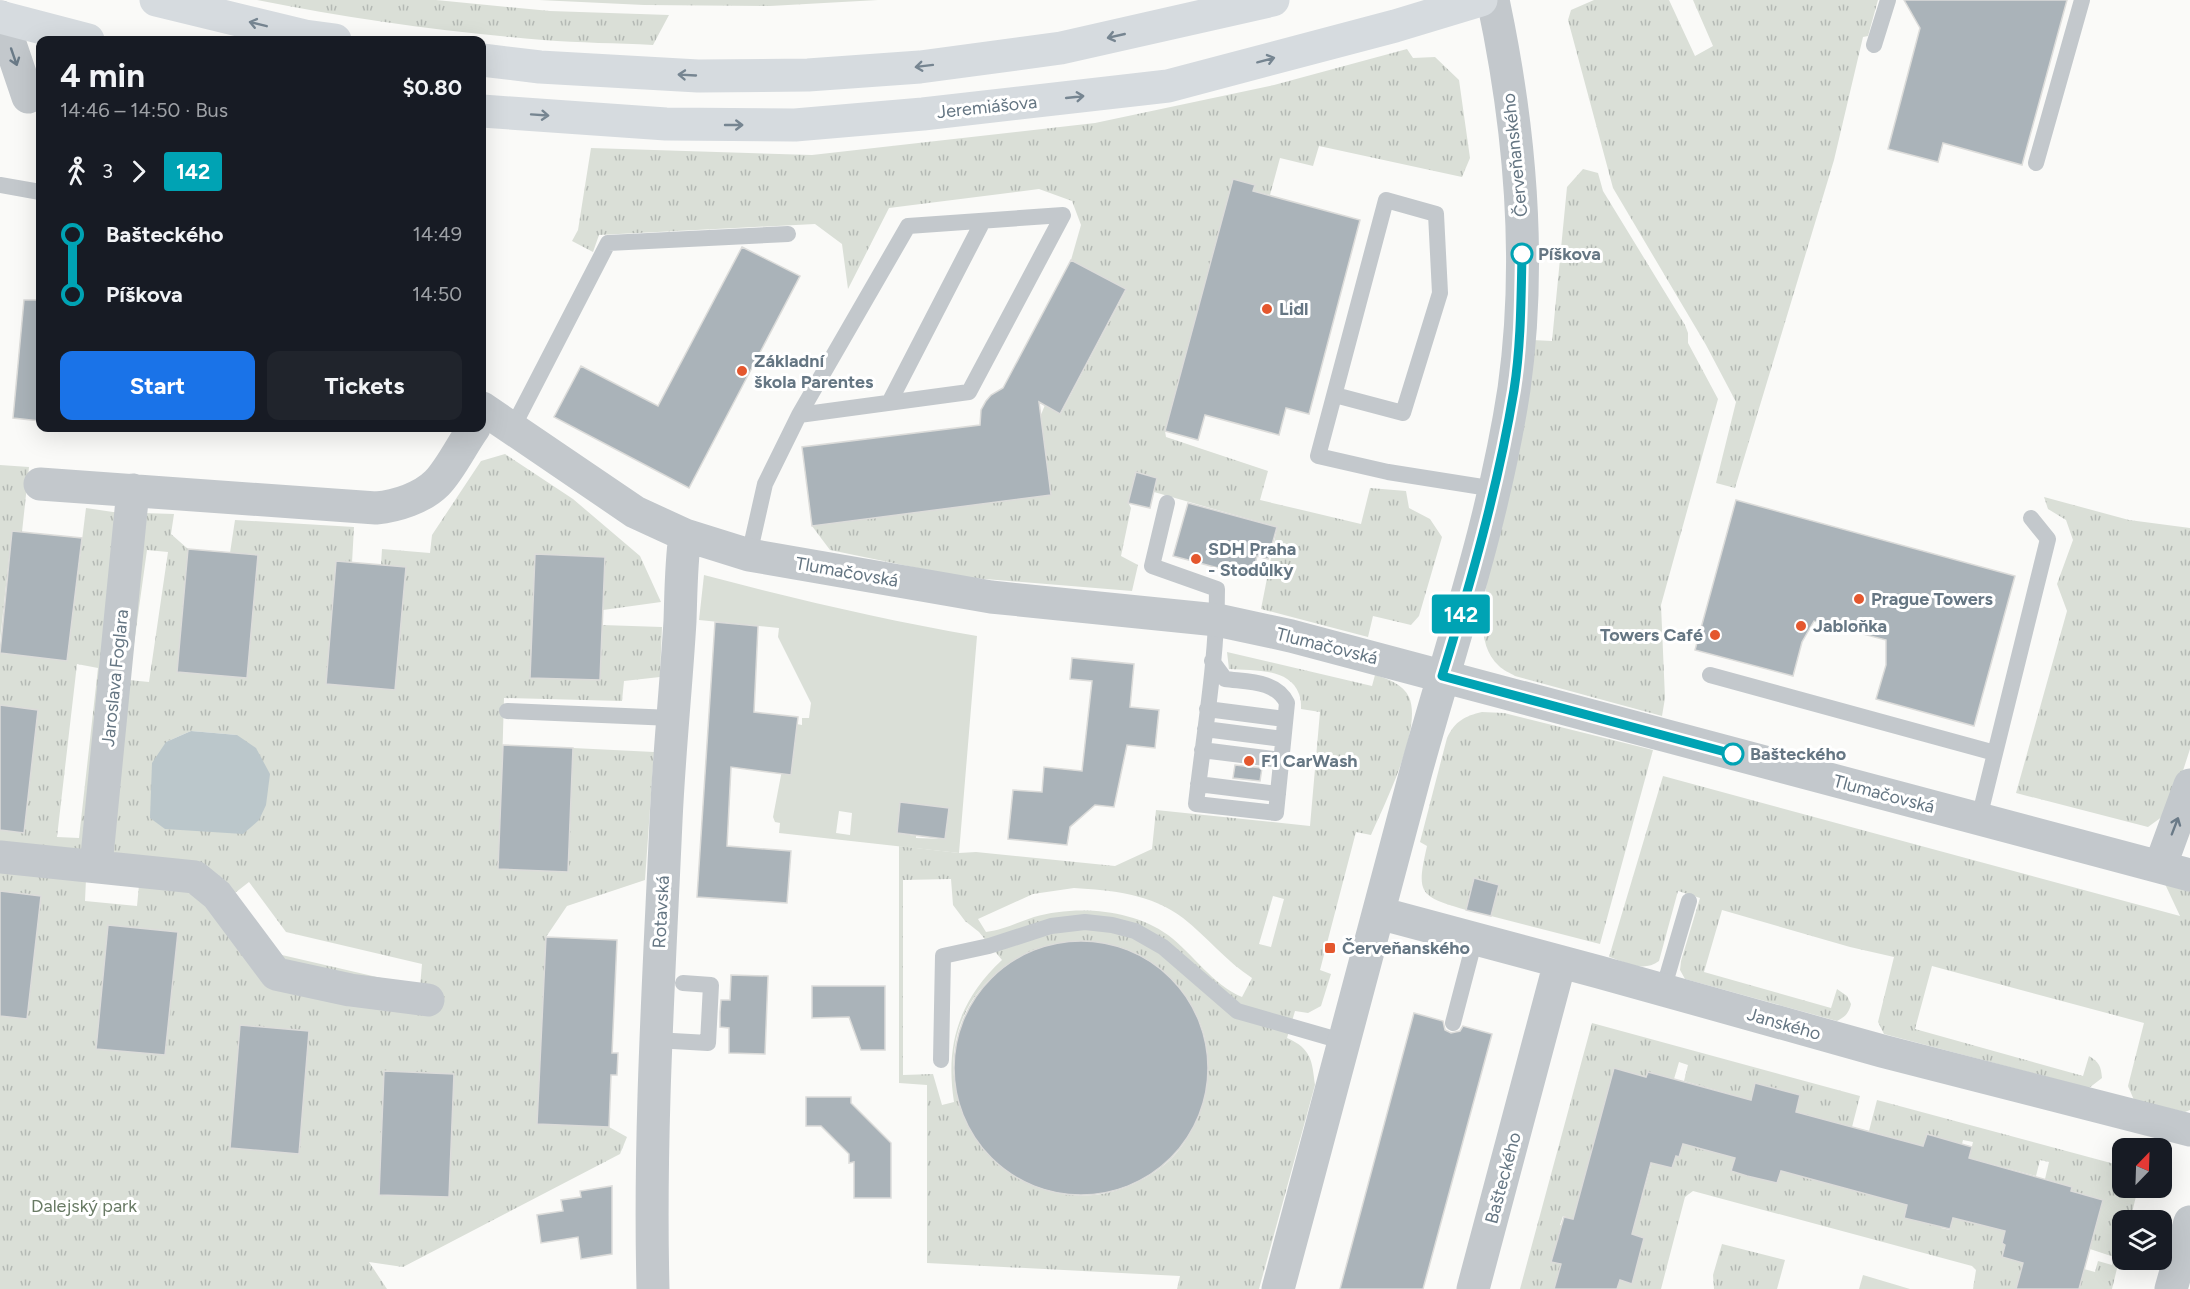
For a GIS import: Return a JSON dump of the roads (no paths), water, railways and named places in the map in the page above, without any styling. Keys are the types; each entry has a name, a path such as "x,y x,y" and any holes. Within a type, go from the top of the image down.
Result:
{"main road":[{"path":"156,0 305,36"},
{"path":"486,60 540,67 698,76 808,75 886,69 1061,48 1273,0"},
{"name":"Jeremiášova","path":"486,111 666,124 795,125 923,114 1168,86 1395,26 1481,0"},
{"path":"0,17 73,36"}],"street":[{"name":"Červeňanského","path":"1278,1289 1442,676 1495,489 1514,387 1522,254 1522,200 1502,44 1492,0"},
{"path":"0,17 23,97"},
{"name":"Tlumačovská","path":"486,418 512,429 635,512 685,535 749,555 991,597 1217,620 1291,636 2175,871"},
{"path":"40,484 388,507 420,495 437,483 470,432"},
{"name":"Jaroslava Foglara","path":"96,866 134,490"},
{"name":"Rotavská","path":"653,1289 651,1209 655,1040 672,718 680,621 680,569 685,535"},
{"path":"2175,871 2190,785"},
{"path":"0,857 195,877 217,895 276,974 350,990 428,1000"},
{"name":"Janského","path":"1379,913 1882,1051 2190,1130"},
{"name":"Bašteckého","path":"1473,1289 1560,962"},
{"path":"2171,1289 2190,1222"}],"lane":[{"path":"1874,45 1888,0"},
{"path":"2036,163 2082,0"},
{"path":"0,186 36,191"},
{"path":"1335,395 1403,413 1440,293 1436,214 1386,200 1318,456 1388,472 1495,489"},
{"path":"749,555 765,484 799,415 908,226 1063,215 969,392 799,415"},
{"path":"889,403 983,220"},
{"path":"512,429 608,243 788,234"},
{"path":"1167,503 1152,566 1217,589 1217,620 1212,661 1205,729 1198,784 1278,794 1287,703 1282,693 1268,685 1225,679 1212,661"},
{"path":"1979,818 2048,539 2031,518"},
{"path":"1710,675 1995,753"},
{"path":"1207,709 1285,719"},
{"path":"507,711 672,718"},
{"path":"1205,729 1283,739"},
{"path":"1202,750 1281,760"},
{"path":"1663,990 1689,900"},
{"path":"941,1060 943,956 1008,940 1051,926 1085,922 1112,925 1135,931 1153,941 1237,1011 1345,1042"},
{"path":"1453,1023 1475,939"},
{"path":"655,1040 708,1043 711,986 683,983"}],"place":[{"name":"Píškova","path":"1522,254"},
{"name":"Lidl","path":"1267,309"},
{"name":"Základní škola Parentes","path":"742,371"},
{"name":"SDH Praha - Stodůlky","path":"1196,559"},
{"name":"Prague Towers","path":"1859,599"},
{"name":"Jabloňka","path":"1801,626"},
{"name":"Towers Café","path":"1715,635"},
{"name":"Bašteckého","path":"1733,754"},
{"name":"F1 CarWash","path":"1249,761"},
{"name":"Červeňanského","path":"1330,948"}],"park label":[{"name":"Dalejský park","path":"84,1206"}]}
